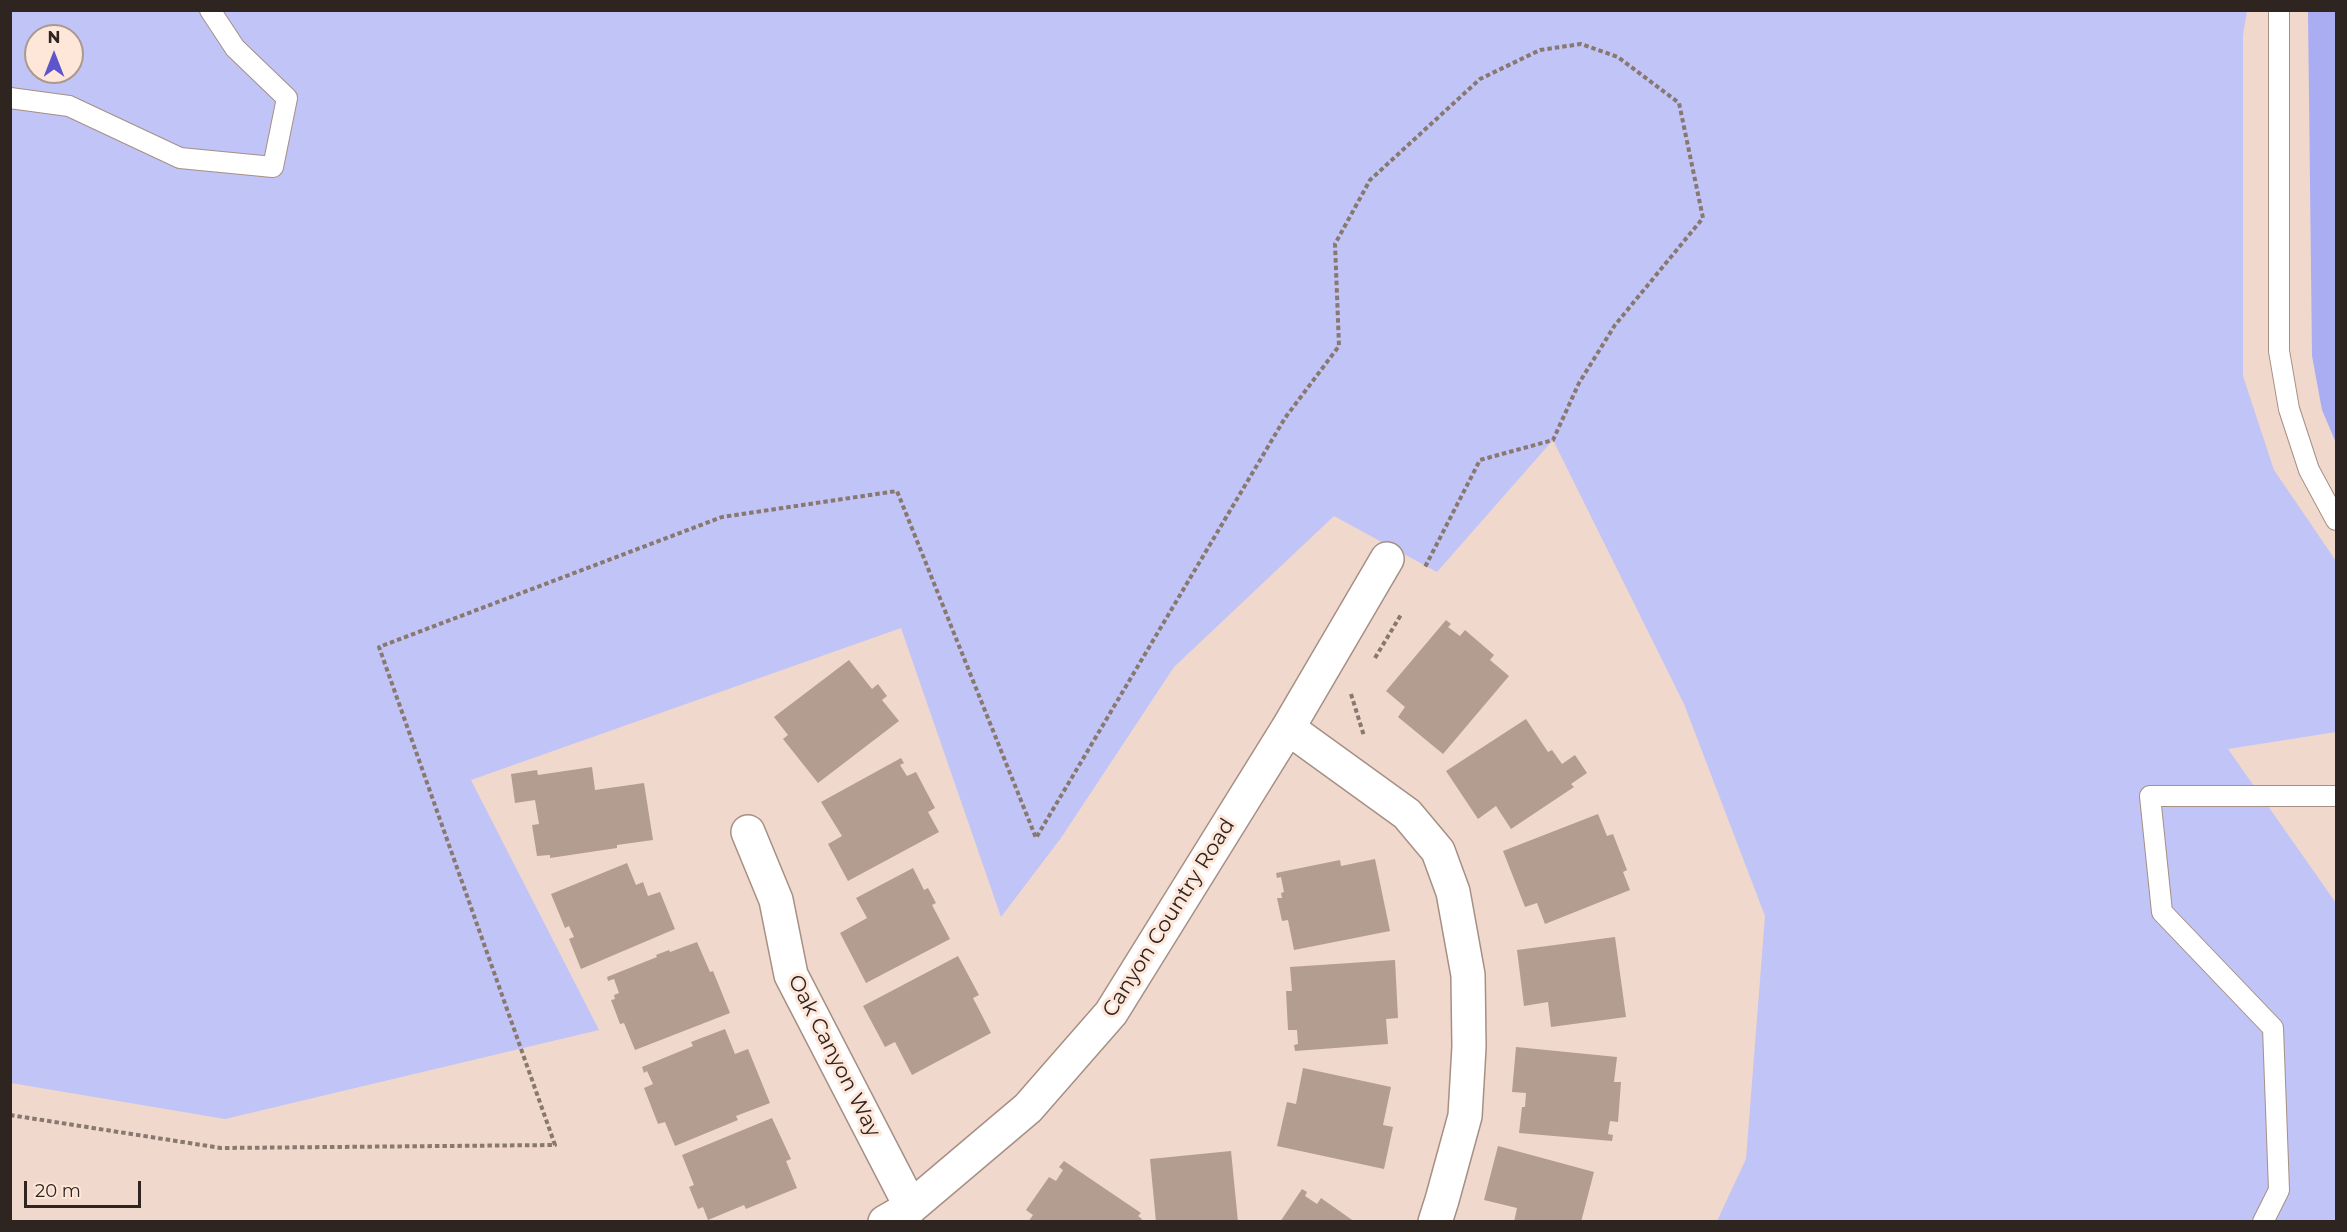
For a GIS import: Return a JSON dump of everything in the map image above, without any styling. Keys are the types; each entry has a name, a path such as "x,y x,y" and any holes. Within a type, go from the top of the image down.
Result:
{"street":[{"name":"Canyon Country Road","path":"898,1214 1028,1108 1111,1013 1288,728 1387,559"},
{"path":"1288,728 1407,814 1438,851 1453,892 1468,975 1469,1047 1465,1116 1435,1221"},
{"name":"Oak Canyon Way","path":"748,832 776,900 791,975 898,1214"}],"lane":[{"path":"10,98 69,106 180,158 273,167 287,98 235,48 210,10"},
{"path":"2279,10 2278,351 2289,409 2309,470 2337,520"},
{"path":"2262,1221 2278,1190 2272,1028 2162,912 2150,796 2337,796"}],"path":[{"path":"10,1114 221,1148 555,1145 379,647 722,517 897,491 1036,838 1285,418 1339,346 1335,244 1370,180 1480,79 1539,50 1581,44 1618,57 1679,103 1703,218 1615,325 1579,383 1553,440 1480,460 1422,574"},
{"path":"1371,665 1406,605"},
{"path":"1358,684 1351,694 1367,747"}],"shaded area":[{"path":"10,11 2247,11 2243,35 2243,376 2274,470 2336,561 2336,732 2228,749 2336,903 2336,1221 1717,1221 1746,1159 1765,916 1684,704 1553,440 1437,572 1334,516 1174,667 1061,838 1001,917 901,628 471,780 599,1030 225,1119 11,1083"},
{"path":"2308,11 2336,11 2336,443 2322,410 2312,356"}],"building":[{"path":"1446,620 1451,624 1448,627 1460,636 1465,630 1494,655 1490,660 1509,676 1443,754 1398,717 1405,707 1386,691"},
{"path":"849,660 872,689 878,684 887,696 882,700 899,721 818,783 783,739 788,735 774,717"},
{"path":"1526,719 1548,752 1552,750 1562,764 1575,755 1587,773 1571,784 1574,787 1511,829 1496,806 1478,819 1446,771"},
{"path":"901,758 904,763 900,765 907,776 916,772 935,808 928,812 939,832 848,881 828,844 842,836 821,802"},
{"path":"592,767 595,790 644,783 653,840 550,858 550,855 537,856 532,825 539,824 535,800 515,803 511,774 537,770 538,775"},
{"path":"1598,814 1607,836 1613,834 1627,870 1623,872 1630,890 1545,924 1537,903 1525,907 1503,851"},
{"path":"1375,859 1390,931 1294,950 1288,920 1282,921 1277,898 1282,898 1281,893 1284,892 1281,877 1277,878 1276,873 1340,860 1341,866"},
{"path":"627,863 636,885 643,882 648,896 660,892 675,929 581,969 569,939 574,937 569,926 565,928 551,894"},
{"path":"913,868 924,890 928,888 936,903 932,905 950,939 866,983 840,933 867,918 856,898"},
{"path":"1615,937 1626,1017 1551,1027 1548,1002 1524,1006 1517,950"},
{"path":"697,942 710,972 713,971 730,1013 635,1050 624,1023 620,1024 611,1000 615,999 614,995 619,993 614,979 608,981 607,977 657,957 656,955"},
{"path":"958,956 979,995 973,998 991,1033 912,1075 895,1042 885,1047 863,1006"},
{"path":"1395,960 1398,1018 1386,1019 1388,1044 1295,1051 1294,1045 1298,1044 1297,1030 1288,1030 1286,991 1292,991 1290,967"},
{"path":"725,1029 735,1054 748,1049 770,1103 736,1116 738,1120 675,1146 665,1122 658,1124 644,1088 653,1084 647,1071 644,1073 642,1067 693,1046 691,1042"},
{"path":"1516,1047 1617,1057 1614,1082 1621,1082 1618,1122 1610,1121 1608,1134 1613,1135 1612,1141 1519,1133 1526,1093 1512,1092"},
{"path":"1303,1068 1391,1087 1383,1125 1393,1127 1384,1169 1277,1146 1287,1102 1296,1104"},
{"path":"772,1118 791,1159 786,1161 797,1188 746,1209 744,1205 708,1220 703,1207 698,1209 689,1187 694,1185 682,1155"},
{"path":"1498,1146 1594,1172 1581,1222 1514,1222 1517,1208 1484,1200"},
{"path":"1231,1151 1238,1222 1156,1222 1150,1159"},
{"path":"1064,1161 1141,1213 1138,1216 1142,1219 1140,1222 1028,1222 1033,1215 1026,1210 1049,1177 1056,1181 1063,1170 1059,1167"},
{"path":"1302,1189 1307,1192 1305,1196 1317,1204 1321,1198 1355,1222 1280,1222"}]}
